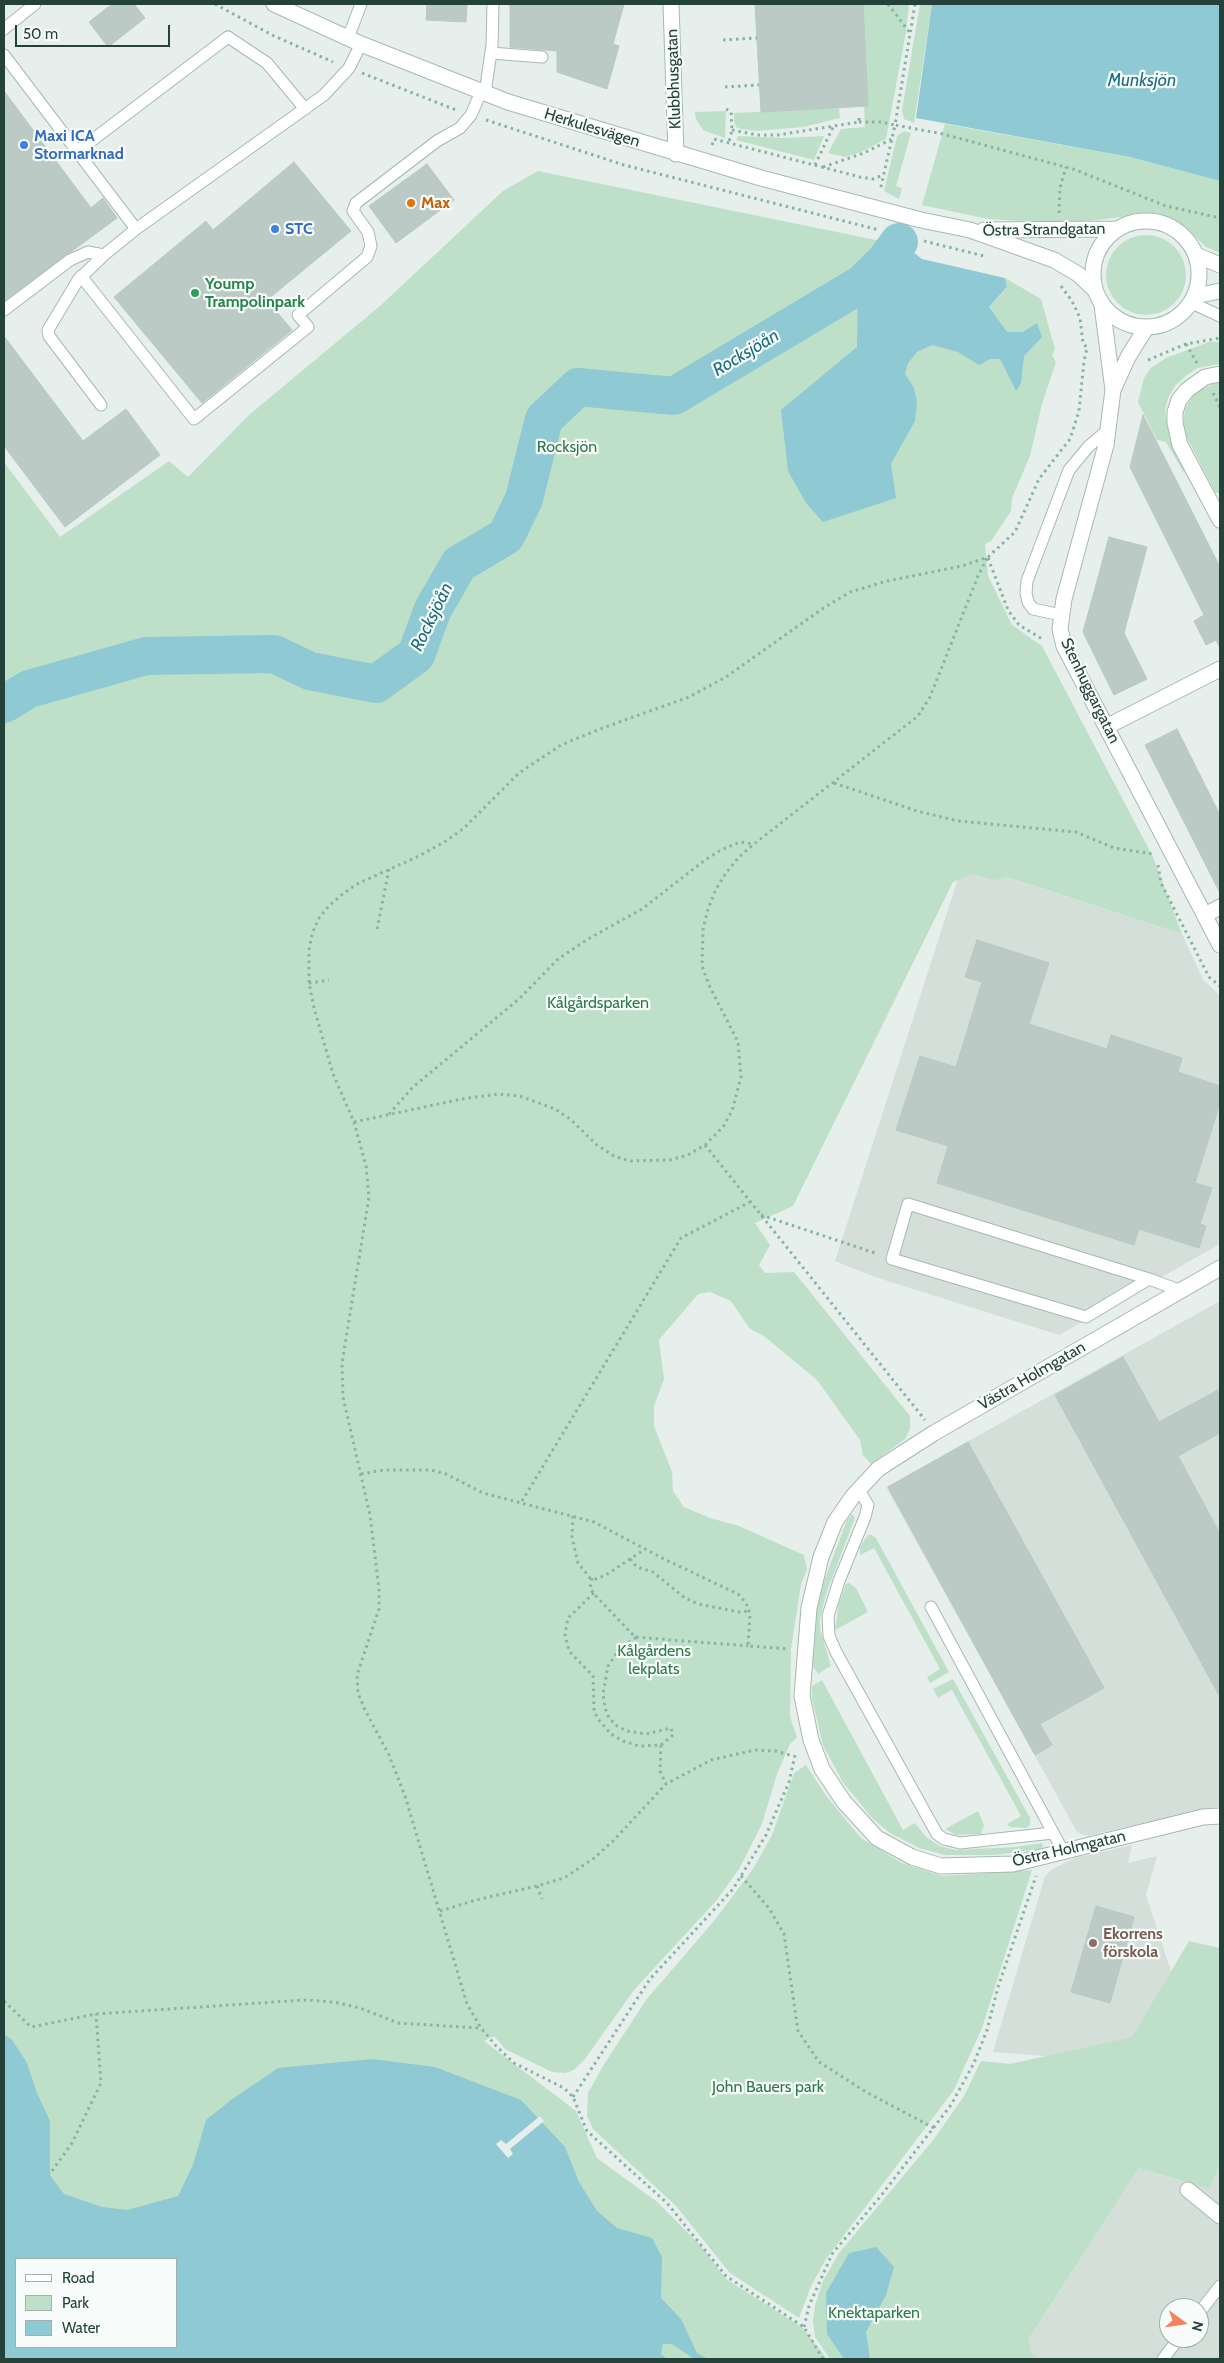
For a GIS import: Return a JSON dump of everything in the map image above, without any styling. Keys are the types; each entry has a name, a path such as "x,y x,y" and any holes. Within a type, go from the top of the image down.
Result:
{"street":[{"name":"Herkulesvägen","path":"274,4 355,41 508,102 676,154 921,220"},
{"name":"Klubbhusgatan","path":"671,4 676,154"},
{"name":"Östra Strandgatan","path":"921,220 970,230 1054,260 1078,274 1095,290"},
{"path":"1154,221 1172,227 1186,239 1196,255 1199,282 1193,299 1179,316 1164,325 1146,328 1129,325 1114,317 1102,305 1095,290 1092,273 1096,256 1104,240 1117,229 1135,222 1154,221"},
{"name":"Östra Strandgatan","path":"970,230 1058,231 1117,229"},
{"path":"1196,255 1220,265"},
{"path":"1193,299 1220,291"},
{"name":"Stenhuggargatan","path":"1102,305 1113,390 1108,430 1106,445 1061,615 1060,629 1064,646 1220,944"},
{"name":"Stenhuggargatan","path":"1113,390 1128,357 1146,328"},
{"path":"1220,374 1205,377 1187,390 1179,400 1175,412 1175,423 1180,444 1220,520"},
{"path":"1106,727 1220,669"},
{"path":"1205,915 1220,907"},
{"name":"Västra Holmgatan","path":"856,1493 878,1469 934,1432 1220,1268"},
{"name":"Östra Holmgatan","path":"856,1493 835,1522 821,1557 809,1608 804,1650 802,1696 811,1740 822,1769 856,1815 876,1838 912,1856 941,1866 1014,1864 1203,1817 1220,1816"},
{"path":"1188,2190 1220,2216"}],"lane":[{"path":"4,29 35,4"},
{"path":"100,405 49,336 51,323 81,276 136,228 305,109 337,83 349,68 361,4"},
{"path":"81,276 194,419 308,327 298,315 366,258 371,246 368,232 353,211 356,203 437,141 460,128 471,115 483,93 491,53 493,4"},
{"path":"78,151 228,38 267,63 305,109"},
{"path":"491,53 542,57"},
{"path":"4,55 136,228"},
{"path":"4,310 70,260 88,252 104,255"},
{"path":"1193,299 1220,316"},
{"path":"1061,615 1033,609 1028,602 1026,593 1027,581 1069,470 1089,446 1108,430"},
{"path":"1148,1279 1086,1317 892,1259 908,1204 1148,1279 1179,1290"},
{"path":"856,1493 868,1505 839,1581 828,1616 829,1636 936,1834 944,1840 960,1843 1052,1832"},
{"path":"931,1607 1062,1851"},
{"path":"1209,2300 1220,2286"},
{"path":"1163,2359 1171,2348"}],"path":[{"path":"888,4 910,34"},
{"path":"876,208 895,125 915,4"},
{"path":"723,40 757,38"},
{"path":"725,87 759,85"},
{"path":"726,109 730,112 732,130 729,142"},
{"path":"859,116 859,122"},
{"path":"732,130 778,135 859,122 881,122 909,127 1073,169 1166,206 1220,218"},
{"path":"815,165 834,125"},
{"path":"700,184 714,139 873,179 884,176"},
{"path":"822,167 864,153 892,139"},
{"path":"919,240 993,258"},
{"path":"1054,280 1072,301 1080,318 1083,343 1087,348 1098,354 1108,354"},
{"path":"1128,357 1146,360 1186,344 1220,338"},
{"path":"354,1122 498,1094 520,1096 555,1109 570,1119 597,1145 614,1156 630,1161 670,1160 688,1155 705,1145 723,1127 732,1111 741,1077 738,1042 709,985 702,966 703,929 708,909 726,873 754,844 918,716 934,689 978,576 988,557 1014,532 1039,479 1070,439 1079,412 1087,348"},
{"path":"823,2359 804,2327 726,2276 667,2203 587,2132 573,2097 564,2088 514,2062 481,2028 467,2004 405,1796 389,1755 364,1710 358,1693 357,1675 379,1609 379,1589 370,1515 343,1397 342,1371 369,1197 366,1166 354,1122 334,1074 314,1008 310,983 309,950 312,934 319,918 344,893 357,884 419,856 463,829 519,773 560,746 600,729 689,697 726,676 822,609 850,592 887,581 962,566 988,557"},
{"path":"834,782 916,811 958,821 1076,832 1114,848 1157,854"},
{"path":"388,1115 413,1087 519,999 558,959 588,939 642,909 705,860 721,850 740,842 754,844"},
{"path":"377,929 389,869"},
{"path":"310,983 329,980"},
{"path":"705,1145 934,1432"},
{"path":"522,1502 681,1238 750,1202"},
{"path":"760,1215 892,1259"},
{"path":"361,1474 384,1470 431,1470 446,1474 483,1493 594,1522 738,1594 746,1603 748,1612 748,1646"},
{"path":"573,1516 572,1537 578,1563 584,1573 592,1578 606,1575 645,1549"},
{"path":"630,1560 636,1567 653,1572 685,1598 698,1604 748,1612"},
{"path":"592,1578 590,1588 637,1637"},
{"path":"594,1593 568,1618 565,1634 569,1651 593,1676 594,1711 598,1719 611,1734 623,1741 639,1746 661,1744 673,1736 671,1728 646,1734 627,1731 617,1726 609,1718 604,1708 603,1694 608,1666 620,1648 637,1637 804,1650"},
{"path":"573,2097 650,1979 733,1889 766,1835 788,1782 795,1752 811,1740"},
{"path":"661,1744 660,1772 666,1784"},
{"path":"440,1911 564,1878 593,1859 646,1808 666,1784 711,1760 755,1750 776,1750 794,1756"},
{"path":"804,2327 809,2306 832,2254 880,2197 951,2106 974,2063 987,2030 998,1987 1043,1856"},
{"path":"741,1876 769,1908 784,1934 798,2031 815,2056 840,2077 934,2128"},
{"path":"537,1886 542,1899"},
{"path":"5,2003 31,2027 96,2014 290,2001 334,2002 360,2008 398,2023 481,2028"},
{"path":"52,2171 72,2143 101,2083 96,2014"}],"shaded area":[{"path":"963,863 1182,934 1203,979 1220,996 1220,1244 1059,1335 875,1277 835,1261"},
{"path":"1220,1301 1220,1806 1087,1836 1077,1832 886,1487"},
{"name":"Ekorrens förskola","path":"1132,1845 1128,1863 1157,1856 1146,1895 1171,1971 1124,2062 993,2052 1045,1876 1053,1869 1075,1858"},
{"path":"1220,2163 1220,2359 1016,2359 1139,2168 1210,2189"}],"green space":[{"path":"863,4 909,4 906,32 886,139 861,152 845,157 828,153 841,129 865,127 864,106 868,106"},
{"path":"920,4 932,4 914,123 904,119 902,110"},
{"path":"839,108 840,118 803,127 757,131 741,129 736,127 734,122 734,113"},
{"path":"726,111 725,138 703,130 696,119 695,112"},
{"path":"945,124 1130,157 1220,181 1220,253 1206,247 1185,227 1167,217 1154,213 1088,221 1035,222 988,219 922,205"},
{"path":"904,131 911,133 896,186 902,188 899,199 884,191 897,136"},
{"path":"738,136 783,138 824,136 814,160 736,140"},
{"path":"538,171 881,241 858,278 858,284 997,319 989,307 1007,288 1005,278 1041,299 1055,349 1052,355 1056,362 1042,404 1030,456 1012,498 1011,511 991,541 985,544 988,576 1012,625 1042,646 1153,857 1182,934 1007,877 994,880 973,874 953,882 793,1206 755,1223 770,1245 759,1265 765,1273 794,1272 910,1416 910,1429 905,1439 871,1464 863,1455 860,1440 817,1380 764,1336 749,1328 731,1301 710,1292 698,1294 659,1340 664,1379 654,1406 654,1426 672,1472 673,1491 684,1507 710,1518 739,1526 804,1555 807,1570 801,1584 791,1649 790,1717 797,1737 790,1744 777,1774 762,1824 739,1869 716,1901 634,1990 585,2059 574,2070 565,2073 552,2072 505,2049 494,2036 484,2041 576,2111 597,2158 656,2201 701,2246 726,2279 802,2327 827,2359 4,2359 4,462 60,537 169,461 188,477 249,415 380,306 503,191"},
{"path":"1146,235 1161,238 1174,247 1183,260 1186,275 1183,290 1174,303 1161,312 1146,315 1131,312 1118,303 1109,290 1106,275 1109,260 1118,247 1131,238"},
{"path":"1209,342 1220,342 1220,364 1198,368 1187,375 1175,386 1168,398 1165,411 1169,433 1185,465 1184,473 1166,442 1157,440 1138,402 1144,378 1151,368 1166,358"},
{"path":"1214,383 1220,383 1220,494 1215,492 1185,434 1183,425 1185,409 1192,395"},
{"path":"852,1514 855,1518 826,1594 820,1618 820,1629 831,1666 818,1674 812,1665 813,1623 823,1584 847,1520"},
{"path":"868,1535 876,1538 949,1672 930,1683 927,1677 940,1669 874,1548 860,1555 860,1547"},
{"path":"849,1583 856,1588 868,1612 835,1630 839,1603 846,1584"},
{"path":"953,1679 1030,1818 1030,1825 1026,1828 1010,1827 1007,1824 1021,1816 952,1690 938,1698 933,1689"},
{"path":"822,1680 903,1830 915,1823 926,1837 940,1846 955,1850 1015,1847 1042,1843 1043,1846 1040,1849 995,1855 945,1855 919,1848 890,1833 872,1818 842,1781 823,1745 812,1699 812,1686"},
{"name":"John Bauers park","path":"806,1765 827,1797 861,1838 902,1863 943,1876 1032,1870 982,2028 954,2090 826,2259 811,2286 799,2318 730,2273 676,2206 593,2129 587,2116 588,2093 603,2066 646,2000 714,1921 753,1869 772,1835 794,1773"},
{"path":"978,1811 984,1825 981,1834 956,1835 945,1829"},
{"name":"Knektaparken","path":"1189,1941 1220,1948 1220,2163 1210,2189 1139,2168 1028,2340 1031,2352 1039,2359 830,2359 815,2337 813,2321 815,2305 823,2281 839,2253 934,2139 964,2096 981,2061 1010,2064 1132,2037"}],"water":[{"name":"Munksjön","path":"932,4 1220,4 1220,181 1130,157 916,118"},
{"path":"881,238 911,245 909,249 922,259 1005,278 1007,287 989,307 1007,332 1023,332 1037,323 1042,337 1024,356 1021,383 1016,391 1000,359 990,359 979,365 958,352 932,345 917,352 908,363 905,374 914,388 917,402 915,421 891,464 896,498 823,522 806,503 788,471 781,410 857,347 858,278"},
{"path":"4,2034 12,2040 27,2063 37,2093 50,2121 50,2175 64,2194 102,2207 127,2210 178,2196 193,2165 206,2120 231,2100 278,2068 372,2059 435,2067 521,2100 565,2147 579,2182 597,2211 617,2228 652,2238 662,2257 661,2298 681,2319 697,2353 708,2359 694,2359 672,2344 663,2344 661,2354 667,2359 4,2359"},
{"path":"876,2247 894,2267 886,2295 866,2332 870,2359 844,2359 827,2334 826,2293 849,2253"}],"pier":[{"path":"540,2116 544,2121 510,2149 513,2154 508,2158 496,2144 501,2140 506,2144"}],"building":[{"path":"112,4 134,4 145,18 108,47 89,22"},
{"path":"427,4 467,4 466,22 426,20"},
{"path":"510,4 624,4 613,44 619,46 607,89 557,72 557,51 510,47"},
{"path":"755,4 863,4 868,106 761,112"},
{"name":"Maxi ICA Stormarknad","path":"4,91 91,208 103,198 117,218 4,301"},
{"path":"294,162 351,231 267,300 292,330 202,403 114,297 206,221 213,230"},
{"name":"Max","path":"427,164 454,200 396,243 369,206"},
{"path":"4,336 83,441 126,409 160,455 65,527 4,446"},
{"path":"1143,415 1220,567 1220,648 1216,640 1206,645 1194,621 1204,615 1130,467"},
{"path":"1109,537 1147,547 1124,633 1147,679 1114,695 1083,632"},
{"path":"1177,729 1220,815 1220,893 1145,745"},
{"path":"977,940 1049,963 1029,1024 1107,1049 1111,1035 1182,1058 1178,1072 1220,1086 1220,1103 1195,1183 1212,1188 1200,1224 1206,1226 1199,1248 1139,1229 1134,1245 937,1183 948,1146 896,1130 920,1056 956,1067 982,982 965,977"},
{"path":"1123,1357 1159,1422 1220,1389 1220,1433 1178,1456 1220,1534 1220,1697 1055,1395"},
{"path":"968,1442 1104,1688 1040,1724 1052,1745 1035,1755 888,1487"},
{"path":"1096,1906 1134,1917 1110,2003 1071,1992"}],"waterway":[{"name":"Rocksjöån","path":"4,704 29,689 146,656 274,654 310,671 376,684 416,655 433,609 459,564 506,536 524,499 544,419 578,387 674,396 863,283 885,261 899,242"}],"place":[{"name":"Maxi ICA Stormarknad","path":"24,145"},
{"name":"Max","path":"411,203"},
{"name":"STC","path":"275,229"},
{"name":"Yoump Trampolinpark","path":"195,293"},
{"name":"Ekorrens förskola","path":"1093,1943"}],"park label":[{"name":"Rocksjön","path":"567,447"},
{"name":"Kålgårdsparken","path":"598,1003"},
{"name":"Kålgårdens lekplats","path":"654,1660"}]}
